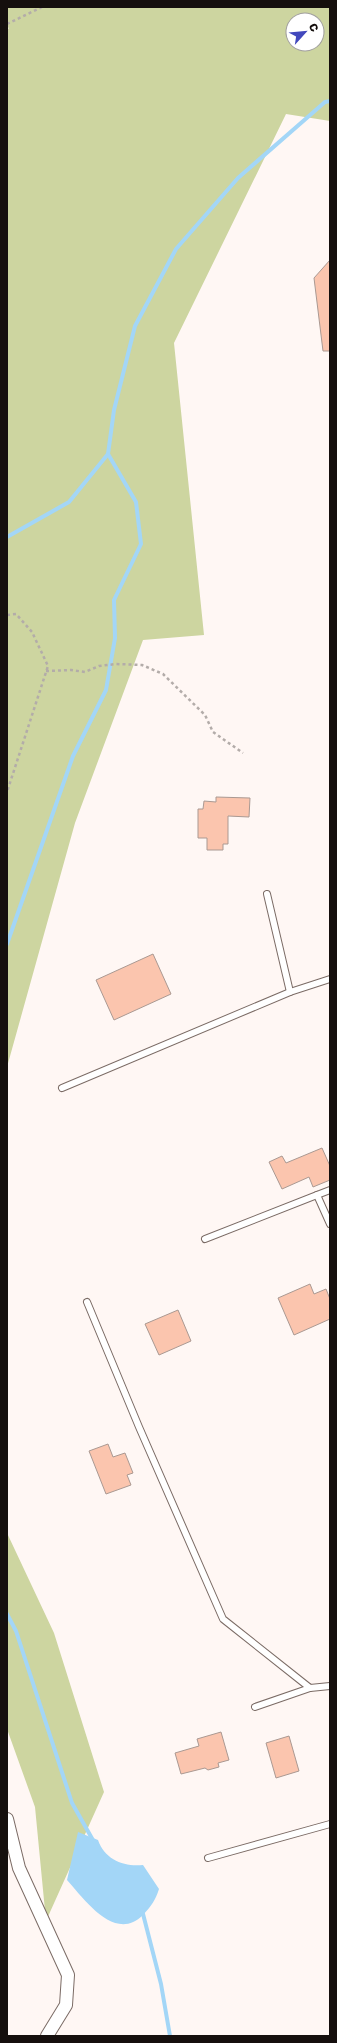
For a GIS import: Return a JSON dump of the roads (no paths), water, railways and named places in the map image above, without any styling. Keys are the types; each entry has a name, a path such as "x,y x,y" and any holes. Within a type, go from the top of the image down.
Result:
{"street":[{"path":"7,1819 19,1868 68,1975 66,2005 47,2036"}],"lane":[{"path":"267,894 290,992"},
{"path":"62,1088 290,992 330,979"},
{"path":"205,1239 330,1190"},
{"path":"317,1195 330,1224"},
{"path":"88,1302 139,1427 223,1619 310,1688"},
{"path":"255,1707 310,1688 330,1686"},
{"path":"208,1858 330,1824"}],"water":[{"path":"78,1832 98,1840 105,1853 116,1861 129,1865 143,1865 159,1889 155,1900 143,1915 132,1922 122,1924 111,1922 101,1916 67,1880"}],"waterway":[{"path":"7,537 69,502 108,454 114,410 135,326 176,249 238,178 325,102 330,101"},
{"path":"7,944 73,756 106,690 115,638 114,600 141,544 136,502 108,454"},
{"path":"7,1614 16,1631 72,1803 94,1842"},
{"path":"142,1910 161,1984 170,2036"}]}
